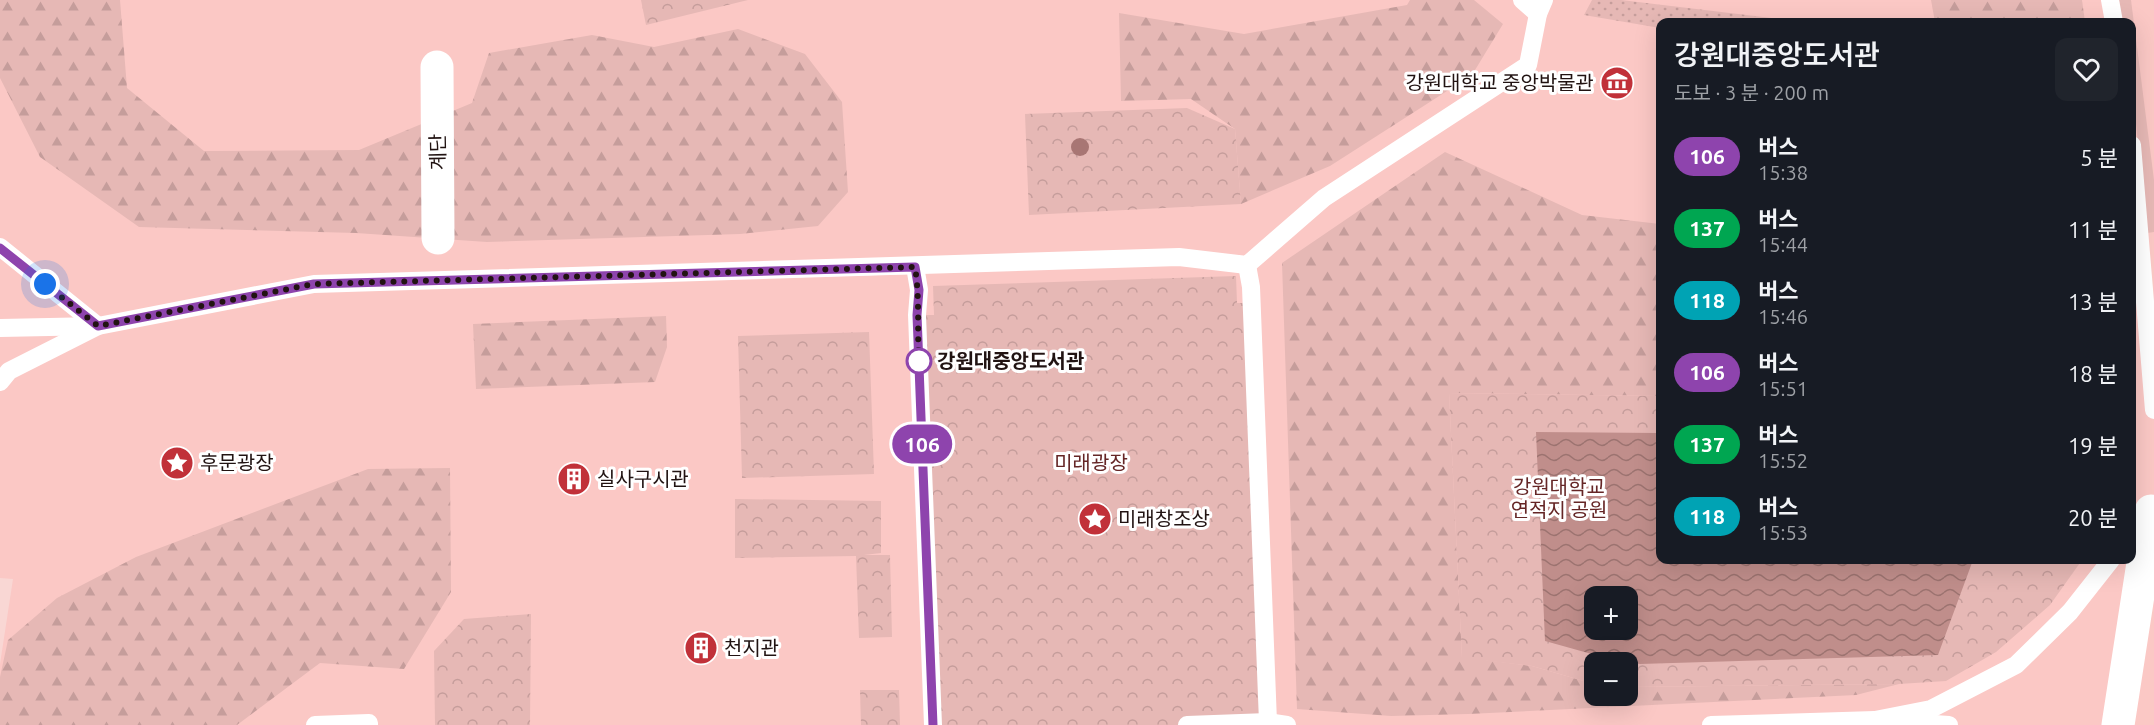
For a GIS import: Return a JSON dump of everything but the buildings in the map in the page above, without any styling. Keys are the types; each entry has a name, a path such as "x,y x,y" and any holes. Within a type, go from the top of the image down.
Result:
{"street":[{"name":"계단","path":"437,67 438,238"},
{"path":"2118,725 2147,518"}],"lane":[{"path":"0,328 98,326 314,284 1179,257 1247,265 1324,198 1528,65 1541,7 1522,0"},
{"path":"2110,0 2113,18"},
{"path":"2136,194 2154,410"},
{"path":"0,248 98,326"},
{"path":"1247,265 1252,303 1268,722"},
{"path":"915,267 919,290 917,315 933,725"},
{"path":"0,382 9,371 98,326"},
{"path":"2147,518 2154,561"},
{"path":"1875,720 1930,709 2016,665 2070,612 2108,564"},
{"path":"1711,725 1875,720 1948,725"},
{"path":"1187,725 1268,722 1287,725"},
{"path":"315,725 369,723 369,725"}],"shaded area":[{"path":"0,0 2154,0 2154,725 0,725 0,664 13,579 0,578"}],"green space":[{"path":"0,0 120,0 127,88 204,151 359,150 472,103 489,53 592,35 654,47 738,29 805,54 842,102 848,192 818,226 740,234 487,242 356,233 139,227 40,157 0,78"},
{"path":"641,0 748,0 646,25"},
{"path":"1410,0 1474,0 1503,24 1472,75 1330,166 1241,204 1235,129 1191,99 1121,101 1119,13 1244,34 1407,5"},
{"path":"1592,0 1621,0 1771,18 1656,18 1656,27 1584,15"},
{"path":"1931,0 2082,0 2084,18 1934,18"},
{"path":"2118,0 2131,0 2133,18 2121,18"},
{"path":"2136,39 2154,180 2154,232 2147,233 2136,124"},
{"path":"1187,108 1235,129 1241,204 1029,215 1025,114"},
{"path":"1445,152 1582,215 1656,224 1656,396 1449,393 1462,657 1532,666 1584,681 1584,706 1631,706 1391,716 1297,709 1282,263"},
{"name":"미래광장","path":"1236,276 1237,303 1252,303 1268,722 1186,725 933,725 917,315 934,315 933,286"},
{"path":"666,316 667,347 655,382 476,389 473,324"},
{"path":"869,332 874,474 742,478 738,336"},
{"name":"강원대학교 연적지 공원","path":"1449,393 1656,396 1656,564 2079,564 2050,605 1996,652 1946,681 1899,684 1638,687 1638,652 1584,652 1584,681 1532,666 1462,658"},
{"path":"450,468 451,592 404,669 320,663 237,725 0,725 0,677 8,640 57,598 136,557 368,469"},
{"path":"735,499 881,501 881,553 864,555 890,555 892,637 859,638 856,556 735,558"},
{"path":"531,614 530,725 435,725 434,651 464,619"},
{"path":"1899,684 1856,695 1638,706 1638,687"},
{"path":"860,690 899,690 900,725 861,725"}],"water":[{"path":"1536,432 1656,433 1656,564 1972,564 1938,655 1638,664 1638,652 1584,652 1545,641"}],"bus line":[{"name":"106","path":"0,248 98,326 314,284 915,267 919,290 917,315 933,725"}],"place":[{"name":"강원대학교 중앙박물관","path":"1617,83"},
{"name":"강원대중앙도서관","path":"919,361"},
{"name":"후문광장","path":"177,463"},
{"name":"실사구시관","path":"574,479"},
{"name":"미래창조상","path":"1095,519"},
{"name":"천지관","path":"701,648"}],"route":[{"path":"45,284 98,326 314,284 915,267 919,290 917,315 919,361"}]}
